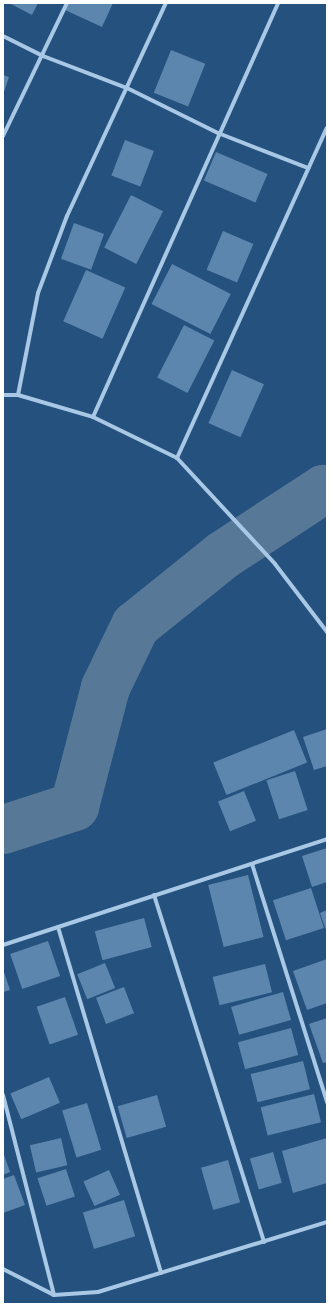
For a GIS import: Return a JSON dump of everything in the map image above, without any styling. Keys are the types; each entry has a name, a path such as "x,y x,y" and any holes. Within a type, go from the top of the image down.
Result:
{"street":[{"path":"3,136 43,56 66,3"},
{"path":"18,395 38,293 67,216 166,3"},
{"path":"93,417 218,133 278,3"},
{"path":"3,36 43,56 127,88 218,133 308,168"},
{"path":"177,458 327,128"},
{"path":"3,395 18,395 93,417 177,458 245,529 275,564 327,632"},
{"path":"3,945 327,839"},
{"path":"252,864 327,1102"},
{"path":"154,895 264,1242"},
{"path":"58,927 161,1273"},
{"path":"3,1095 29,1189 54,1295"},
{"path":"3,1269 54,1295 98,1292 327,1222"}],"building":[{"path":"9,3 38,3 32,15"},
{"path":"69,3 113,3 102,27 65,10"},
{"path":"171,50 205,64 188,107 154,93"},
{"path":"3,75 9,77 3,95"},
{"path":"125,140 154,151 140,187 111,175"},
{"path":"216,152 268,174 255,202 204,181"},
{"path":"131,195 163,211 136,264 104,248"},
{"path":"74,223 104,234 91,270 61,259"},
{"path":"223,231 253,244 237,283 207,270"},
{"path":"172,264 231,294 210,334 152,304"},
{"path":"86,270 125,287 103,339 63,321"},
{"path":"184,325 214,340 188,393 157,378"},
{"path":"232,370 264,384 240,437 208,423"},
{"path":"327,729 327,766 314,770 303,737"},
{"path":"294,730 307,762 226,795 213,763"},
{"path":"295,771 308,810 279,819 266,780"},
{"path":"244,791 256,821 230,831 218,801"},
{"path":"327,848 327,882 312,887 302,856"},
{"path":"248,875 263,937 224,947 208,885"},
{"path":"311,888 324,928 286,940 273,900"},
{"path":"327,910 327,933 320,913"},
{"path":"144,918 152,947 103,960 95,931"},
{"path":"48,941 60,976 22,989 10,954"},
{"path":"327,959 327,1003 307,1010 293,971"},
{"path":"105,963 115,988 87,999 77,974"},
{"path":"265,964 272,992 220,1005 213,977"},
{"path":"3,969 10,990 3,992"},
{"path":"124,987 134,1013 106,1024 96,998"},
{"path":"283,992 291,1020 239,1035 231,1007"},
{"path":"65,997 78,1035 50,1045 37,1007"},
{"path":"327,1018 327,1062 323,1063 309,1024"},
{"path":"291,1028 298,1055 245,1069 238,1042"},
{"path":"303,1061 310,1089 258,1102 251,1074"},
{"path":"49,1077 60,1103 21,1119 10,1093"},
{"path":"314,1094 321,1122 268,1135 261,1107"},
{"path":"157,1095 166,1127 127,1138 118,1106"},
{"path":"87,1103 101,1150 76,1157 62,1111"},
{"path":"61,1138 67,1165 36,1172 30,1145"},
{"path":"327,1138 327,1183 293,1193 282,1151"},
{"path":"3,1152 10,1172 3,1175"},
{"path":"273,1152 282,1183 259,1189 250,1159"},
{"path":"228,1160 240,1202 213,1210 201,1168"},
{"path":"66,1169 75,1197 46,1206 37,1178"},
{"path":"109,1170 120,1195 94,1206 83,1181"},
{"path":"14,1175 25,1205 3,1213 3,1179"},
{"path":"124,1200 135,1236 94,1249 83,1213"}],"waterway":[{"path":"3,829 74,806 105,687 135,625 222,555 323,489 327,489"}]}
